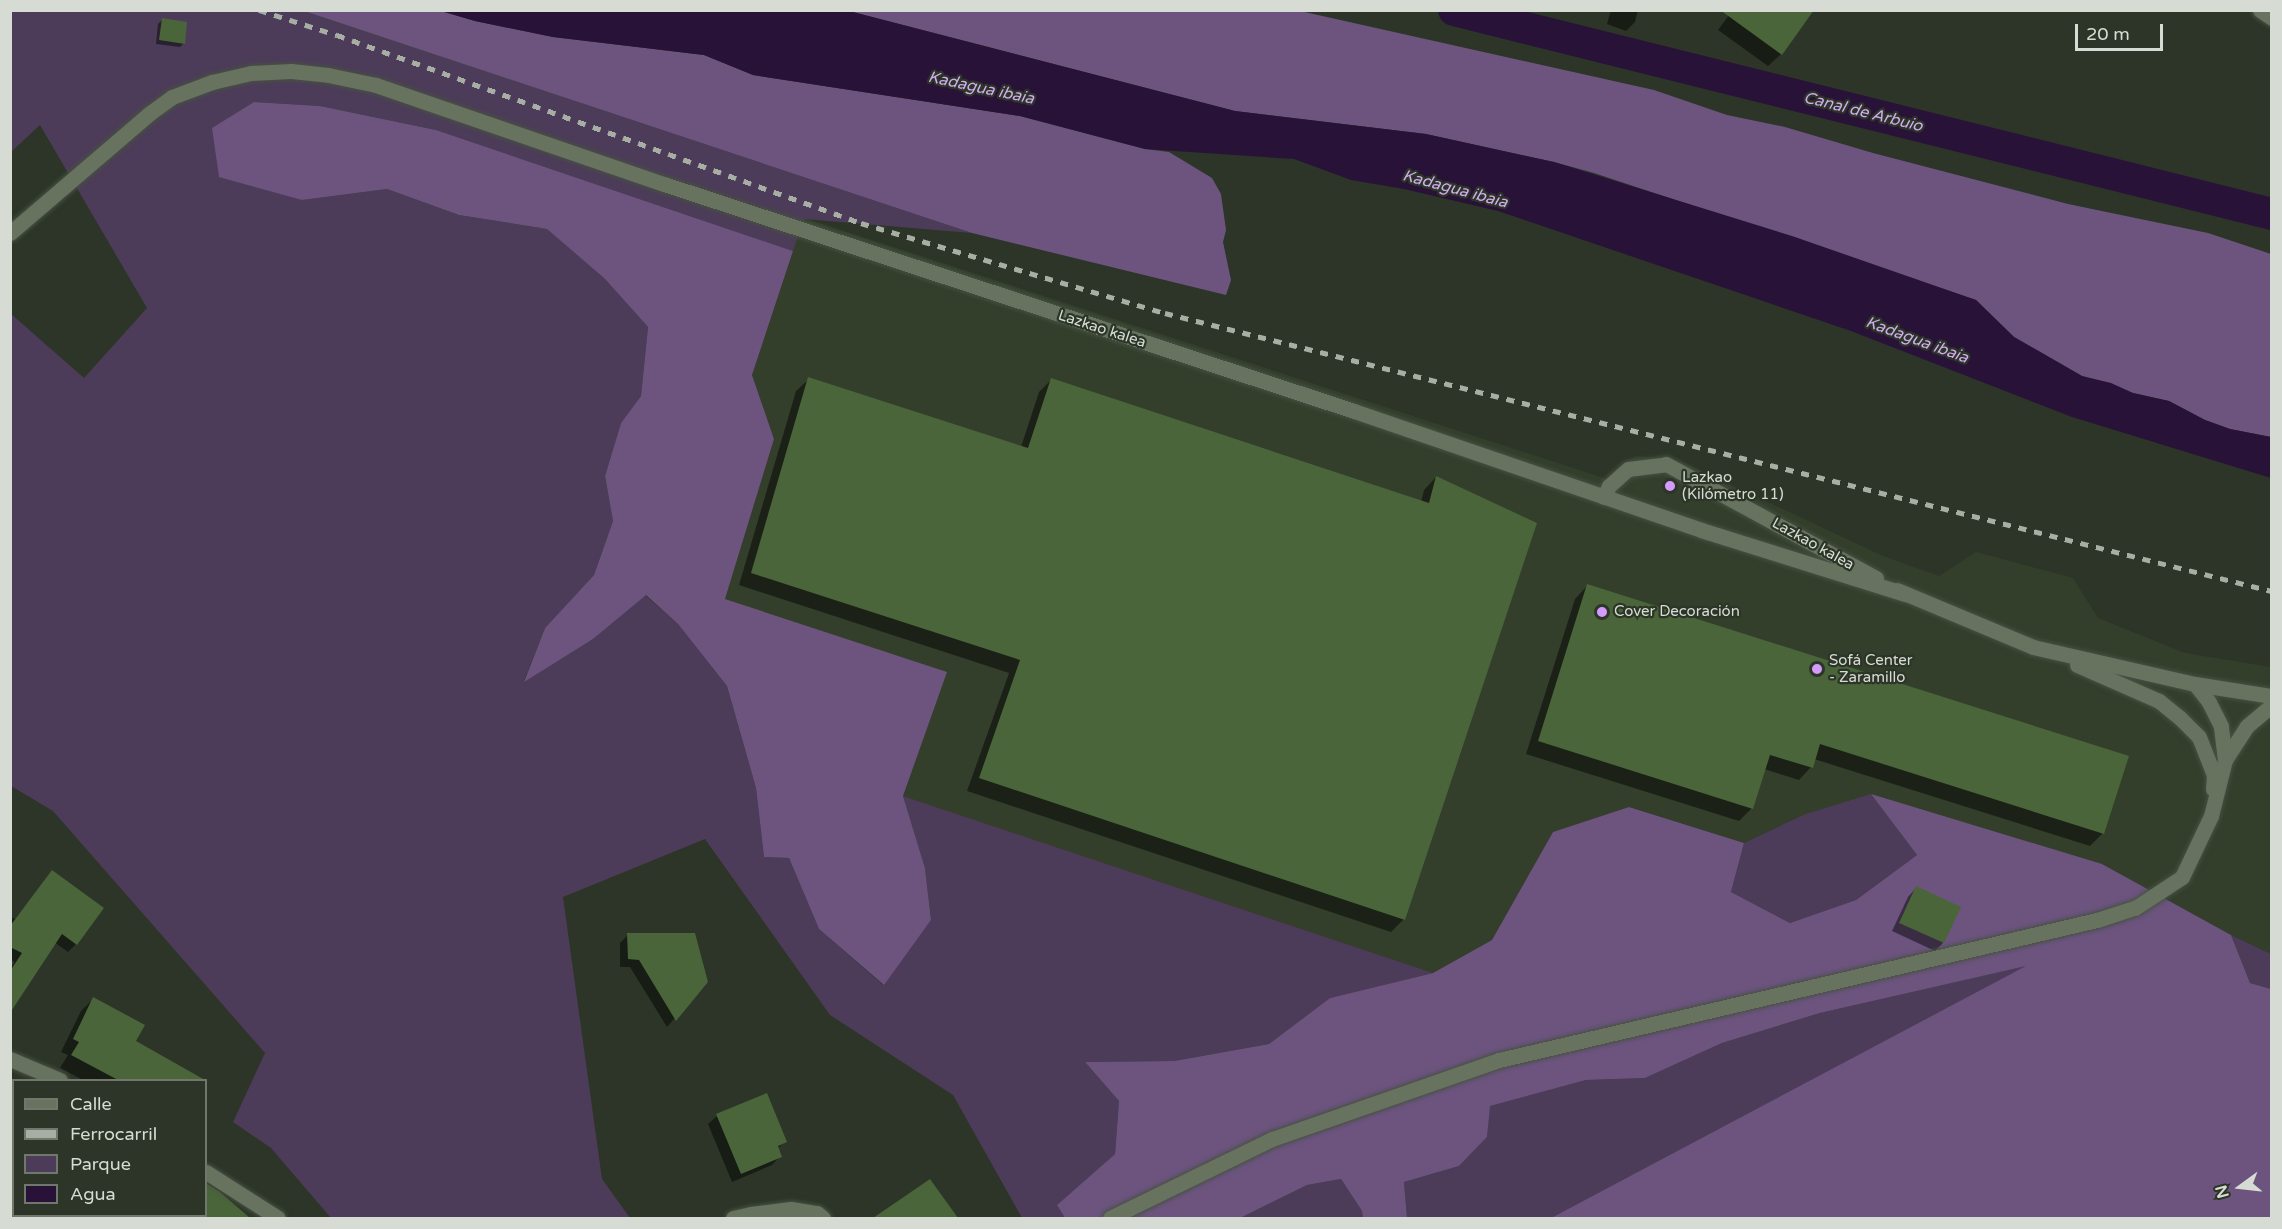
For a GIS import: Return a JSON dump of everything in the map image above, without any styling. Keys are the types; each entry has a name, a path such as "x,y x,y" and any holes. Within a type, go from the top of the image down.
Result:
{"street":[{"path":"2260,10 2271,18"},
{"name":"Lazkao kalea","path":"10,233 150,112 172,97 212,82 251,74 291,71 328,75 376,85 599,162 1354,411 1604,497 1905,594 2159,701 2199,737 2214,775 2211,816"},
{"name":"Lazkao kalea","path":"1604,497 1610,486 1628,469 1666,464 1905,594"},
{"name":"Lazkao kalea","path":"2033,647 2195,684 2271,696"},
{"path":"2195,684 2209,702 2220,726 2225,760"},
{"path":"1110,1218 1272,1139 1499,1060 2097,920 2135,908 2182,877 2211,816 2225,760 2247,726 2271,705"},
{"path":"10,1059 58,1079"},
{"path":"207,1173 278,1218"},
{"path":"733,1218 791,1209 817,1214 823,1218"}],"shaded area":[{"path":"304,11 441,11 475,21 553,37 704,55 753,75 1020,116 1145,149 1169,152 1212,178 1221,194 1226,230 1223,242 1231,280 1226,295 972,233"},
{"path":"849,11 1300,11 1654,90 1727,115 1785,127 1873,153 2068,204 2208,233 2271,254 2271,437 2230,429 2205,420 2169,401 2133,393 2082,376 2014,337 1976,300 1594,173 1426,134 1235,111"},
{"path":"254,102 320,106 436,130 793,251 752,375 774,439 725,599 947,672 903,796 925,868 931,920 884,985 819,929 789,858 764,857 756,788 727,686 678,624 646,595 593,639 524,682 545,628 594,575 613,521 605,476 621,423 641,396 648,327 605,279 547,229 459,215 387,189 302,200 219,177 212,128"},
{"path":"804,218 1607,479 1635,456 1678,460 1883,556 1939,576 1976,552 2073,578 2098,618 2185,653 2271,667 2271,954 2231,935 2102,864 1803,815 1744,843 1630,807 1553,832 1492,940 1433,973 903,796 946,672 725,599 774,439 752,375"},
{"path":"1871,794 2102,864 2231,935 2250,983 2271,989 2271,1218 1551,1218 2026,966 1820,1013 1722,1043 1645,1078 1586,1080 1490,1106 1487,1137 1459,1166 1404,1182 1407,1218 1363,1218 1362,1211 1341,1179 1307,1185 1240,1218 1065,1218 1057,1205 1115,1154 1119,1101 1085,1062 1174,1061 1269,1044 1330,998 1433,973 1492,940 1553,832 1629,807 1744,843 1731,892 1790,923 1856,900 1917,855"},
{"path":"10,1152 12,1152 12,1217 113,1218 11,1218"}],"green space":[{"path":"11,11 304,11 972,233 804,219 793,251 436,130 320,106 254,102 213,128 302,200 387,189 459,215 547,229 605,279 648,327 641,396 621,423 605,476 613,521 594,575 545,628 524,681 593,639 645,595 678,624 727,686 756,788 764,857 789,858 819,929 883,985 931,920 925,868 903,796 1433,973 1330,998 1269,1044 1174,1061 1085,1062 1119,1101 1115,1154 1057,1205 1065,1218 1022,1218 953,1095 830,1015 705,839 563,897 602,1179 630,1218 331,1218 271,1148 233,1122 265,1053 53,811 11,786 11,314 84,378 147,308 40,125 11,152"},
{"path":"1871,794 1917,855 1856,900 1790,923 1731,892 1744,843 1803,815"},
{"path":"2231,935 2271,954 2271,989 2250,983"},
{"path":"2029,965 1551,1218 1407,1218 1404,1182 1459,1166 1487,1137 1489,1106 1586,1080 1645,1078 1722,1043 1820,1013"},
{"path":"1341,1179 1362,1211 1363,1218 1240,1218 1307,1185"}],"water":[{"name":"Kadagua ibaia","path":"441,11 849,11 1235,111 1426,134 1554,162 1792,236 1976,300 2014,337 2082,376 2111,383 2133,393 2169,401 2205,420 2230,429 2271,437 2271,478 2072,417 1851,331 1498,211 1404,189 1351,180 1294,159 1145,149 1020,116 753,75 704,55 553,37 475,21"}],"building":[{"path":"1720,10 1814,10 1782,55"},
{"path":"162,18 187,22 185,44 159,40"},
{"path":"808,377 1028,448 1051,378 1429,503 1436,476 1537,523 1405,920 979,778 1020,660 751,573"},
{"path":"1587,584 2129,756 2104,834 1820,744 1813,768 1770,755 1753,809 1538,741"},
{"path":"52,870 104,908 77,945 62,934 10,1013 10,971 22,953 10,947 10,926"},
{"path":"1916,886 1961,907 1944,943 1899,923"},
{"path":"627,933 695,933 708,982 676,1021 639,960 628,959"},
{"path":"93,997 145,1025 136,1041 203,1079 116,1079 71,1055 79,1042 73,1039"},
{"path":"767,1093 787,1142 778,1146 782,1157 741,1174 716,1114"},
{"path":"930,1179 958,1218 873,1218"},
{"path":"207,1184 250,1218 206,1218"}],"waterway":[{"name":"Canal de Arbuio","path":"1454,10 2272,214"}],"railway":[{"path":"259,10 337,35 861,223 1165,313 2272,591"}],"place":[{"name":"Lazkao (Kilómetro 11)","path":"1670,486"},
{"name":"Cover Decoración","path":"1602,612"},
{"name":"Sofá Center - Zaramillo","path":"1817,669"}]}
